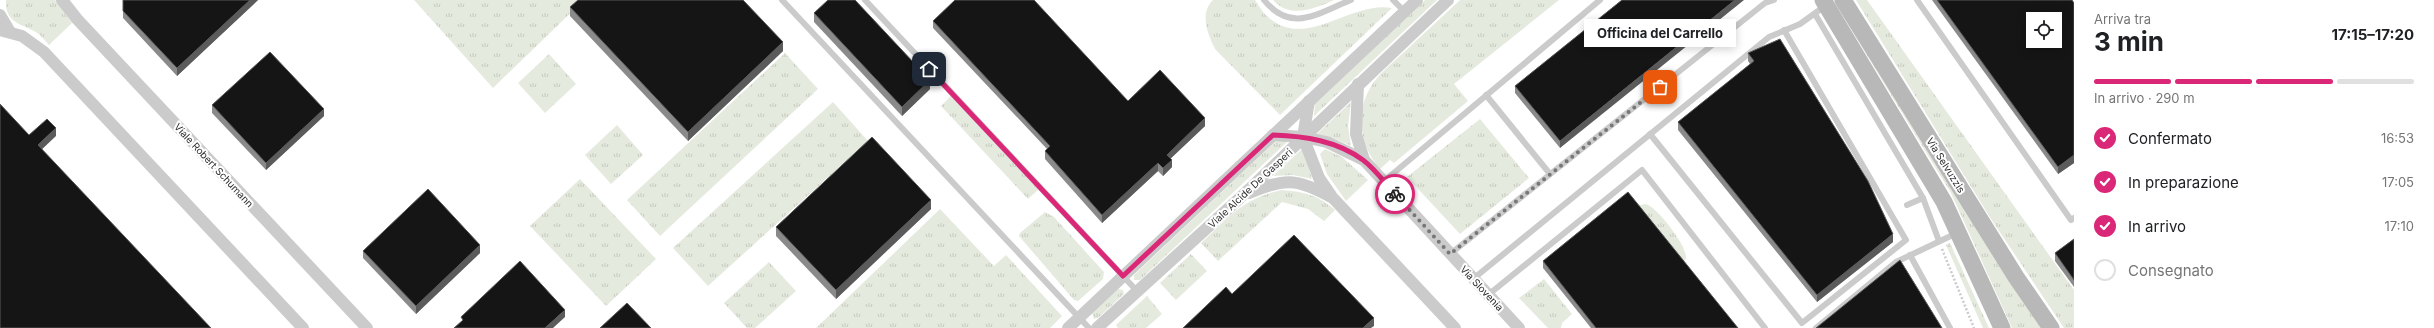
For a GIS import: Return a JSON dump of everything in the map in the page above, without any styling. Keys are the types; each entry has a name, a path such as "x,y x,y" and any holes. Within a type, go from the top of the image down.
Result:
{"main road":[{"name":"Via Selvuzzis","path":"1843,0 2016,277 2051,328"},
{"name":"Via Selvuzzis","path":"1822,6 1936,206 1958,233 2002,328"}],"street":[{"name":"Viale Robert Schumann","path":"62,0 77,19 367,328"},
{"path":"1068,328 1417,0"},
{"name":"Viale Alcide De Gasperi","path":"1097,328 1241,197 1448,0"},
{"path":"0,15 5,31 34,42 303,328"},
{"name":"Via Slovenia","path":"1358,84 1356,134 1364,160"},
{"path":"1309,101 1304,137 1319,178 1332,198 1455,328"},
{"name":"Via Slovenia","path":"1273,135 1304,137 1327,142 1364,160 1519,328"},
{"path":"1241,197 1273,182 1288,182 1303,183 1332,198"}],"lane":[{"path":"782,0 1089,328"},
{"path":"865,0 1138,291"},
{"path":"1264,0 1279,16 1294,20 1351,0"},
{"path":"1393,0 1405,12"},
{"path":"1383,182 1600,0"},
{"path":"1450,254 1764,2 1774,0"},
{"path":"1918,0 2072,220 2074,218"},
{"path":"1473,279 1769,37 1784,30 1822,6 1922,198 1936,206 1939,241"},
{"path":"1650,134 1802,323 1906,240 1784,30"},
{"path":"1486,95 1550,174"},
{"path":"1488,295 1642,170 1765,328"},
{"path":"1907,205 1922,198"},
{"path":"1816,328 1896,262 1958,233"},
{"path":"1910,255 1950,328"}],"path":[{"path":"1939,241 1955,286 1974,328"}],"green space":[{"path":"6,0 55,0 72,23 49,45 37,33 13,20 6,7"},
{"path":"414,0 584,0 493,88"},
{"path":"1213,0 1255,0 1268,17 1283,26 1298,29 1313,27 1376,7 1392,8 1280,115 1215,49 1206,24 1206,11"},
{"path":"1273,0 1334,0 1310,9 1294,11 1280,6"},
{"path":"1425,0 1437,0 1314,116 1315,104"},
{"path":"1460,0 1559,0 1454,84 1468,101 1394,163 1390,160 1380,169 1373,161 1368,151 1364,142 1362,131 1362,110 1369,90 1375,80 1384,71"},
{"path":"1833,0 1836,0 2041,328 2012,328 1951,193"},
{"path":"1856,0 1867,0 2074,290 2074,328 2064,328 1991,219"},
{"path":"785,53 818,89 660,236 627,200"},
{"path":"549,54 576,84 545,113 518,83"},
{"path":"951,96 1039,189 1028,199 941,106"},
{"path":"833,102 868,141 708,286 673,248"},
{"path":"1351,102 1348,126 1351,146 1331,137 1317,134"},
{"path":"1480,119 1529,178 1460,234 1407,177"},
{"path":"617,125 643,155 611,184 585,155"},
{"path":"1276,141 1288,141 1140,280 1134,280 1134,275"},
{"path":"1303,148 1312,179 1293,175 1273,176"},
{"path":"1325,149 1342,157 1368,180 1346,201 1327,174 1320,154"},
{"path":"580,179 656,259 606,306 530,226"},
{"path":"1282,190 1310,195 1323,201 1335,210 1324,221 1308,209 1282,202 1218,261 1201,243 1237,210 1247,203 1257,198"},
{"path":"1646,204 1657,212 1677,237 1685,253 1686,259 1682,263 1636,206"},
{"path":"940,209 994,266 1006,255 1062,316 1050,328 816,328"},
{"path":"1045,212 1054,217 1104,272 1103,279 1078,301 1074,300 1019,236 1020,233"},
{"path":"1950,243 1989,328 1983,328 1946,245"},
{"path":"1191,254 1207,271 1176,300 1160,283"},
{"path":"769,262 796,291 755,328 747,328 724,303"},
{"path":"1544,279 1572,314 1562,323 1561,328 1548,328 1519,298"},
{"path":"1118,289 1123,290 1124,294 1098,318 1094,319 1092,313"},
{"path":"1147,296 1162,314 1146,328 1118,328 1116,325"}],"building":[{"path":"123,0 250,0 177,68 123,11"},
{"path":"578,0 743,0 783,42 688,132 570,7"},
{"path":"828,0 855,0 930,80 902,107 814,13"},
{"path":"955,0 1034,0 1128,101 1160,70 1205,118 1167,155 1172,160 1163,168 1158,163 1102,215 1045,151 1050,146 933,21"},
{"path":"1622,0 1735,0 1560,141 1515,86"},
{"path":"1937,0 2072,0 2074,3 2074,155 2058,167"},
{"path":"1780,39 1868,181 1893,234 1817,295 1678,122 1754,61 1748,53"},
{"path":"270,52 324,109 266,163 212,105"},
{"path":"0,104 29,135 47,119 56,128 38,145 211,328 0,328"},
{"path":"872,137 931,200 836,290 776,227"},
{"path":"428,189 480,245 416,306 363,251"},
{"path":"1628,192 1738,328 1596,328 1543,261"},
{"path":"1294,235 1374,318 1363,328 1183,328 1226,287 1232,294"},
{"path":"2074,239 2074,280 2055,253"},
{"path":"1900,260 1942,328 1816,328"},
{"path":"520,261 565,310 545,328 454,328 463,320 461,317"},
{"path":"627,303 651,328 600,328"}],"way so far":[{"path":"1395,194 1450,254 1660,87"}],"place":[{"name":"Officina del Carrello","path":"1660,87"}],"route":[{"path":"929,69 1123,276 1273,135 1289,135 1327,142 1364,160 1395,194"}]}
